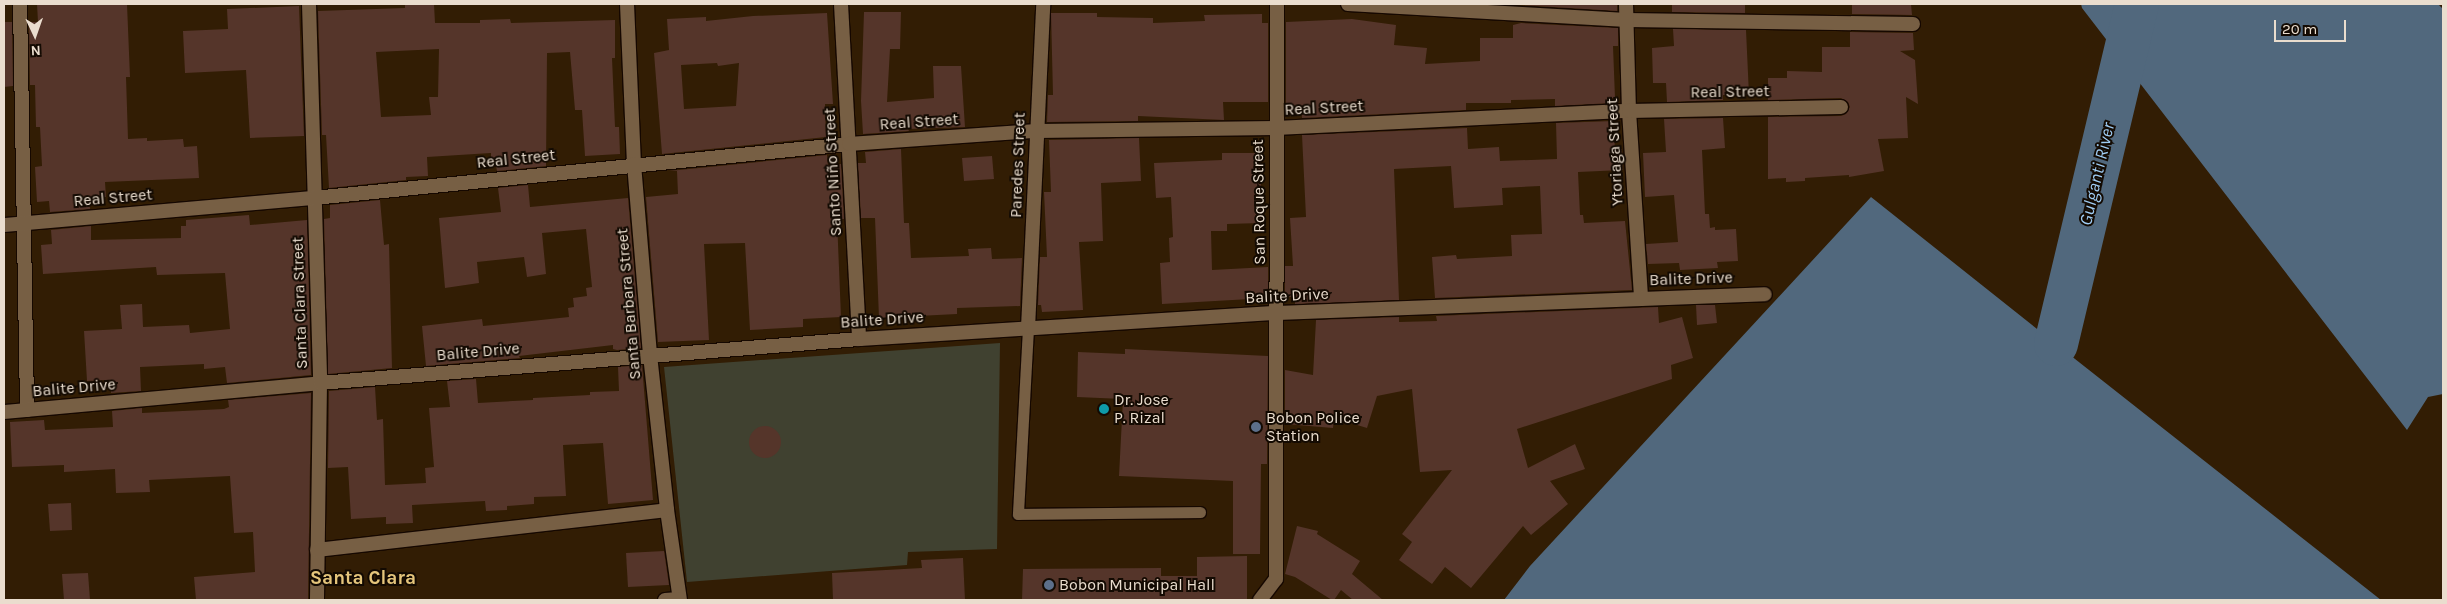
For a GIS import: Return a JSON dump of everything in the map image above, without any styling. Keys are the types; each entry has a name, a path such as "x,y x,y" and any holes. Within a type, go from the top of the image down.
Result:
{"street":[{"path":"20,4 27,410"},
{"name":"Santa Clara Street","path":"309,4 320,383 317,600"},
{"name":"Santa Barbara Street","path":"627,4 634,164 650,355 675,600"},
{"name":"Santo Niño Street","path":"841,4 859,339"},
{"name":"Paredes Street","path":"1028,328 1042,4"},
{"name":"San Roque Street","path":"1260,600 1276,579 1278,313 1277,4"},
{"path":"1348,4 1627,20 1913,24"},
{"name":"Ytoriaga Street","path":"1626,4 1629,111 1641,299"},
{"name":"Real Street","path":"4,225 314,198 634,164 849,144 1036,131 1276,128 1629,111 1841,107"},
{"name":"Balite Drive","path":"4,412 320,383 859,339 1278,313 1765,294"},
{"path":"317,550 667,510"}],"lane":[{"path":"1028,328 1018,514 1200,512"}],"green space":[{"path":"1000,343 997,549 908,552 907,565 687,582 664,367"}],"water":[{"path":"2081,4 2438,4 2443,9 2443,394 2428,397 2407,430 2082,8"},
{"path":"1871,197 2381,600 1504,600 1530,566"}],"building":[{"path":"37,4 127,4 130,77 126,77 128,139 147,138 147,141 183,139 184,147 197,146 199,178 105,182 106,197 89,198 90,209 50,212 49,201 37,202 35,167 42,166 40,127 36,127 35,85 30,85 29,22 38,22"},
{"path":"405,4 434,4 435,23 480,23 480,20 510,19 511,23 615,20 615,58 612,58 615,127 619,127 620,154 585,156 582,110 575,110 570,52 547,53 546,166 497,171 496,166 491,167 491,153 427,157 428,176 406,177 406,180 329,188 326,135 322,135 318,11 405,8","holes":["439,49 438,97 429,97 431,115 381,117 376,52"]},
{"path":"1617,4 1617,11 1522,5"},
{"path":"1672,4 1745,4 1745,13 1672,12"},
{"path":"1852,4 1911,4 1912,15 1852,14"},
{"path":"299,6 304,136 250,138 246,70 185,73 183,31 228,29 227,9"},
{"path":"864,12 901,12 900,49 890,49 887,102 934,98 933,66 961,66 965,127 908,129 909,131 863,134 861,101"},
{"path":"827,13 833,104 825,104 826,137 662,154 654,53 669,50 667,19 706,17 706,21 753,16","holes":["717,63 718,66 739,63 736,106 684,109 681,65"]},
{"path":"1051,13 1097,13 1097,17 1153,18 1153,23 1205,21 1204,15 1262,14 1262,23 1268,23 1268,102 1223,102 1224,120 1138,116 1138,121 1047,122 1048,95 1053,95"},
{"path":"1352,19 1396,25 1394,45 1427,48 1425,64 1480,61 1480,38 1513,38 1513,25 1521,23 1618,28 1618,46 1613,46 1615,98 1612,98 1612,103 1555,106 1555,99 1511,100 1511,103 1466,103 1466,110 1302,118 1301,109 1286,110 1286,22"},
{"path":"4,22 12,22 13,86 4,87"},
{"path":"1673,29 1746,30 1749,95 1723,95 1723,100 1667,102 1666,83 1653,83 1652,48 1674,46"},
{"path":"1850,32 1913,33 1914,50 1900,51 1915,60 1918,104 1906,97 1908,138 1878,139 1884,171 1849,177 1849,175 1805,178 1805,181 1786,182 1786,178 1768,179 1768,117 1841,116 1846,114 1850,107 1848,102 1841,98 1768,100 1768,78 1787,78 1787,71 1822,72 1822,47 1850,47"},
{"path":"1723,118 1725,148 1702,150 1705,214 1709,214 1710,228 1715,227 1715,230 1736,229 1738,261 1717,262 1718,268 1680,270 1679,263 1648,264 1646,244 1678,242 1674,195 1645,197 1643,153 1666,152 1664,119"},
{"path":"1613,121 1615,149 1622,149 1623,170 1578,172 1580,215 1583,215 1584,223 1625,221 1632,290 1435,298 1432,257 1456,255 1457,259 1512,256 1511,235 1542,234 1540,186 1502,188 1503,205 1454,208 1451,166 1394,169 1399,300 1295,304 1295,297 1285,297 1285,266 1293,266 1290,218 1306,217 1302,135 1467,128 1468,149 1499,147 1500,161 1557,159 1556,123"},
{"path":"1139,138 1141,181 1101,183 1103,241 1079,242 1083,310 1042,312 1041,305 1038,305 1040,257 1047,257 1044,192 1051,192 1049,140"},
{"path":"901,149 904,223 909,223 911,258 969,256 968,249 991,248 992,259 1022,258 1020,306 957,308 957,314 879,318 875,218 861,218 858,163 866,163 865,152"},
{"path":"1222,153 1261,153 1261,223 1227,224 1227,231 1211,231 1212,270 1268,267 1268,298 1162,304 1160,263 1170,262 1169,238 1173,237 1171,197 1156,198 1154,163 1222,160"},
{"path":"827,155 828,165 841,164 844,219 837,219 841,317 803,319 803,327 750,330 745,243 704,244 709,340 658,342 646,197 678,194 677,171 669,171"},
{"path":"992,156 994,179 964,181 962,158"},
{"path":"528,185 530,207 628,198 641,348 617,350 613,349 613,345 519,356 520,358 426,366 422,326 482,319 483,326 569,317 568,308 574,307 573,298 587,296 586,288 592,287 586,229 542,233 546,274 527,277 524,257 477,262 479,283 445,288 439,218 501,212 498,188"},
{"path":"380,200 384,245 389,244 392,368 328,374 324,219 330,218 330,205"},
{"path":"249,215 250,225 307,220 311,375 227,383 225,367 204,369 204,364 140,367 141,391 111,393 111,382 107,382 107,380 87,381 84,331 122,329 120,305 142,304 143,327 189,325 190,333 230,329 225,273 157,275 156,267 43,274 41,245 52,244 51,230 91,226 91,240 181,238 181,226 186,226 186,220"},
{"path":"1696,305 1715,305 1717,323 1697,325"},
{"path":"1658,307 1659,323 1682,317 1693,358 1671,365 1672,379 1517,429 1528,468 1575,444 1585,469 1550,481 1568,504 1531,535 1523,526 1471,588 1445,567 1432,584 1399,560 1412,542 1402,534 1452,470 1420,472 1412,389 1377,396 1367,428 1334,418 1333,428 1285,424 1285,370 1313,375 1316,320 1399,317 1399,322 1437,321 1436,316"},
{"path":"1125,349 1268,356 1267,464 1261,464 1260,554 1233,554 1233,481 1119,476 1123,399 1077,397 1078,352 1125,354"},
{"path":"642,365 653,500 608,504 603,443 563,445 566,496 534,497 534,504 507,506 507,510 486,511 485,501 412,505 413,523 386,524 386,517 351,519 348,467 328,468 329,391 375,387 377,420 383,419 385,485 426,483 425,468 434,467 429,408 450,407 447,381 476,379 478,403 533,400 533,398 590,395 590,392 619,391 618,367"},
{"path":"311,393 308,600 196,600 194,577 255,572 253,532 234,533 230,476 149,480 150,492 116,493 115,469 64,472 64,465 12,467 10,422 44,420 45,430 113,427 112,411 142,408 142,413 224,409 229,407 228,400"},
{"path":"765,426 777,430 781,442 777,454 765,458 753,454 749,442 753,430"},
{"path":"71,503 72,530 50,531 48,504"},
{"path":"1297,526 1318,531 1317,534 1360,561 1352,574 1383,600 1353,600 1341,590 1332,600 1295,577 1285,574"},
{"path":"664,551 669,585 628,587 626,553"},
{"path":"1247,556 1247,600 1022,600 1023,569 1161,568 1161,576 1197,576 1197,557"},
{"path":"963,558 965,600 833,600 832,573 922,568 921,560"},
{"path":"88,573 90,600 64,600 62,574"}],"waterway":[{"name":"Gulganti River","path":"2056,344 2137,4"}],"place":[{"name":"Dr. Jose P. Rizal","path":"1104,409"},
{"name":"Bobon Police Station","path":"1256,427"},
{"name":"Bobon Municipal Hall","path":"1049,585"}],"district":[{"name":"Santa Clara","path":"363,579"}]}
